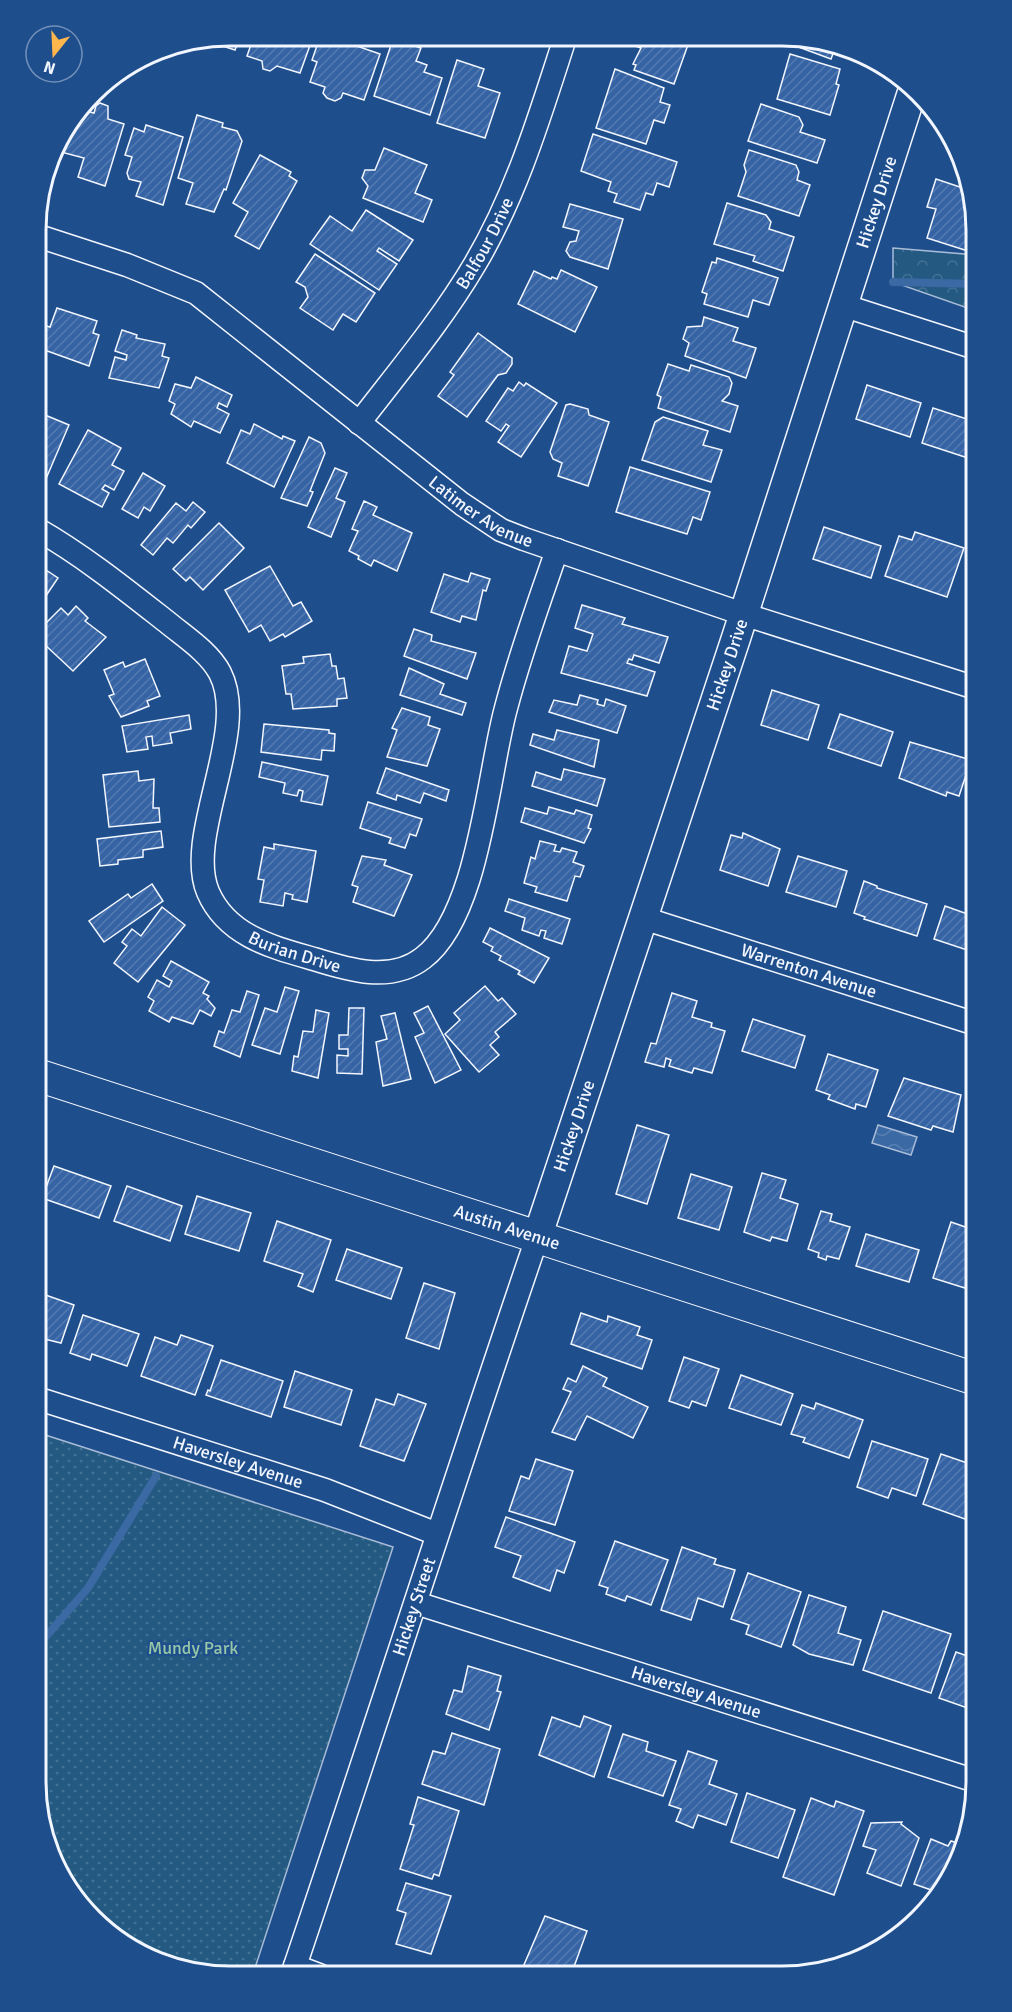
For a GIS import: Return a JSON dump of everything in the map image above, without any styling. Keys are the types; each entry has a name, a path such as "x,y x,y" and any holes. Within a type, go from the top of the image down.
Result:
{"main road":[{"name":"Austin Avenue","path":"46,1078 965,1375"}],"street":[{"name":"Balfour Drive","path":"359,423 440,320 476,262 507,201 531,143 562,46"},
{"name":"Hickey Drive","path":"537,1238 743,614 910,99"},
{"name":"Latimer Avenue","path":"47,239 128,265 196,293 481,518 501,530 743,614 966,685"},
{"path":"842,305 966,345"},
{"name":"Burian Drive","path":"47,535 92,563 188,639 212,661 221,675 227,723 204,848 207,890 215,905 227,920 260,943 358,972 381,973 404,969 413,964 438,945 450,925 462,896 482,826 506,707 557,550"},
{"name":"Warrenton Avenue","path":"643,918 965,1021"},
{"name":"Hickey Street","path":"295,1966 537,1238"},
{"name":"Haversley Avenue","path":"46,1401 325,1490 437,1534"},
{"name":"Haversley Avenue","path":"416,1602 965,1777"}],"green space":[{"path":"893,248 966,254 966,307 893,282"},
{"name":"Mundy Park","path":"46,1435 393,1547 256,1966 206,1964 183,1959 160,1952 118,1928 92,1903 77,1884 56,1841 48,1806 46,1782"}],"water":[{"path":"878,1125 917,1137 911,1155 872,1143"}],"building":[{"path":"224,46 236,46 235,50"},
{"path":"250,46 310,46 300,73 277,66 270,71 263,69 262,61 247,56"},
{"path":"317,46 357,46 380,54 364,100 343,93 341,98 335,101 327,98 323,93 325,87 310,82 317,62 312,60"},
{"path":"391,46 421,48 416,61 427,65 424,72 442,78 430,115 374,96"},
{"path":"635,46 688,46 674,84 634,70 636,65 633,64 641,48"},
{"path":"801,48 833,54 831,59"},
{"path":"790,54 840,69 836,84 839,85 830,115 777,99"},
{"path":"457,60 484,69 478,86 500,93 485,138 437,123"},
{"path":"615,69 664,88 660,102 670,105 664,123 654,120 646,144 596,128"},
{"path":"100,103 108,106 108,119 124,124 105,186 78,177 84,158 63,153 84,118 89,112 94,113 96,106"},
{"path":"761,104 799,117 803,125 800,132 825,140 817,163 748,141"},
{"path":"197,115 223,123 222,127 237,131 242,141 226,190 224,189 214,212 186,204 193,183 178,178"},
{"path":"146,125 183,137 163,205 136,196 141,182 129,179 127,173 132,157 125,155 134,128 144,132"},
{"path":"593,134 677,162 669,187 657,183 653,195 646,193 640,210 614,202 617,194 608,191 611,182 581,171"},
{"path":"384,148 427,165 415,193 432,200 423,222 363,198 368,186 362,178 365,170 375,170"},
{"path":"749,150 796,165 799,172 797,180 810,185 799,216 738,196 746,172 744,165"},
{"path":"260,155 291,172 289,176 297,181 259,249 235,236 248,212 233,203"},
{"path":"936,179 960,187 965,218 966,250 927,238 936,209 927,207"},
{"path":"727,203 766,215 771,222 769,229 794,237 783,271 753,261 755,256 714,244"},
{"path":"570,204 623,219 608,269 570,257 566,251 570,242 576,241 579,231 563,227"},
{"path":"366,210 413,240 399,261 379,248 377,251 397,264 379,290 310,244 330,216 352,231"},
{"path":"315,254 375,293 356,322 343,314 333,330 300,308 308,297 305,287 296,282"},
{"path":"717,258 778,278 769,305 753,300 748,317 704,304 707,294 702,292 712,262 716,263"},
{"path":"561,270 597,287 575,332 518,304 534,271 551,279 552,277 557,279"},
{"path":"57,308 97,321 93,333 99,335 89,366 47,351 47,326 50,327"},
{"path":"704,317 738,328 733,341 756,348 746,378 685,356 689,343 683,339 687,327 702,326"},
{"path":"122,330 137,335 136,338 165,344 162,356 169,358 159,388 109,378 115,357 126,360 127,355 115,351"},
{"path":"478,333 512,358 512,364 506,373 498,375 467,417 438,396 454,375 450,372"},
{"path":"668,364 689,371 691,365 729,377 732,383 729,394 722,401 738,406 730,432 658,408 661,397 657,395"},
{"path":"196,377 232,395 227,407 219,403 217,408 229,414 220,433 194,421 191,427 171,414 175,404 169,401 175,384 191,388"},
{"path":"519,382 524,386 526,383 557,403 521,457 498,442 509,426 506,424 501,431 486,421 508,388 513,391"},
{"path":"867,385 921,403 910,437 856,419"},
{"path":"566,405 588,409 589,415 609,422 588,486 558,476 562,463 553,459 550,452"},
{"path":"933,408 966,419 966,457 922,443"},
{"path":"47,416 69,425 47,477"},
{"path":"663,417 708,431 703,445 722,450 711,482 642,460 655,422"},
{"path":"254,424 282,439 283,436 295,441 274,487 227,463 241,430 250,434"},
{"path":"88,430 121,448 112,465 124,471 114,490 105,485 102,489 109,493 102,507 59,484"},
{"path":"309,437 321,443 325,453 310,491 313,492 307,506 281,498"},
{"path":"630,467 710,492 701,520 693,517 687,534 616,512"},
{"path":"335,468 347,473 336,498 345,502 331,537 308,527"},
{"path":"143,473 165,486 150,511 144,507 138,518 122,509"},
{"path":"364,501 377,507 373,515 412,533 397,571 374,560 371,566 349,551 358,531 352,529"},
{"path":"193,502 205,512 191,528 188,525 173,543 167,538 153,555 141,545 176,503 186,511"},
{"path":"219,523 244,548 203,590 190,577 186,581 173,569"},
{"path":"824,527 881,546 871,578 813,559"},
{"path":"915,532 964,548 947,597 885,576 899,536 912,540"},
{"path":"270,566 293,606 301,602 312,621 285,637 283,634 270,641 261,625 249,632 225,590"},
{"path":"47,571 58,578 47,595"},
{"path":"471,573 490,579 486,591 483,590 476,620 462,616 460,622 431,612 444,574 468,582"},
{"path":"582,605 625,618 622,624 668,637 659,663 634,655 627,663 655,672 647,696 561,673 569,646 587,651 593,634 575,628"},
{"path":"76,606 88,618 85,621 106,637 73,671 47,646 47,622 61,608 68,615"},
{"path":"414,629 432,635 431,641 476,653 467,679 404,656"},
{"path":"330,654 332,666 336,666 338,679 344,678 347,698 337,699 337,706 293,709 291,694 286,694 282,666 304,663 303,657"},
{"path":"145,659 160,696 147,701 149,706 121,717 109,696 114,694 104,670 123,662 125,667"},
{"path":"409,668 444,684 440,694 466,703 462,715 400,695"},
{"path":"772,690 819,705 808,740 761,725"},
{"path":"580,695 598,700 597,704 604,706 606,699 626,706 617,733 549,712 554,700 577,705"},
{"path":"402,708 430,717 428,725 440,729 427,766 387,757 397,730 392,728"},
{"path":"840,714 893,732 881,766 828,748"},
{"path":"189,715 191,729 170,733 172,743 153,746 152,736 146,737 148,749 127,752 122,726"},
{"path":"264,724 329,730 329,733 335,734 334,751 322,750 321,760 261,752"},
{"path":"557,730 599,740 594,767 530,745 533,734 554,740"},
{"path":"910,742 966,758 966,776 959,796 947,792 946,796 899,778"},
{"path":"262,762 328,776 322,805 301,801 303,791 299,790 297,796 283,793 285,783 259,777"},
{"path":"386,768 449,790 446,801 424,793 420,803 397,795 396,800 377,793"},
{"path":"564,769 605,779 597,806 532,786 536,772 561,780"},
{"path":"138,771 139,781 154,779 153,808 159,808 160,822 109,827 103,775"},
{"path":"368,802 422,819 416,836 410,834 405,848 389,843 391,838 360,828"},
{"path":"549,807 574,814 576,810 592,815 588,828 591,829 584,843 521,822 525,808 547,814"},
{"path":"161,831 163,847 143,850 143,857 118,860 118,864 100,866 97,839"},
{"path":"743,833 780,849 768,886 720,870 731,835 742,838"},
{"path":"540,841 556,845 554,851 560,852 562,848 577,852 573,862 584,866 580,877 575,876 567,901 535,892 537,887 524,883 531,857 535,859"},
{"path":"274,844 316,851 307,902 292,899 293,895 285,893 283,906 260,902 264,880 258,879 264,847 274,849"},
{"path":"362,856 386,860 384,865 412,875 394,916 353,902 358,887 352,885"},
{"path":"798,856 847,871 836,907 786,892"},
{"path":"864,881 877,888 927,904 917,936 864,919 865,917 854,913"},
{"path":"152,884 163,901 104,942 89,921 128,894 131,898"},
{"path":"509,899 570,919 562,944 544,938 546,931 541,930 539,936 522,930 525,918 505,911"},
{"path":"945,906 966,913 966,950 934,939"},
{"path":"162,907 185,925 138,982 114,963 127,946 122,942 132,929 141,936"},
{"path":"490,928 549,958 534,983 518,974 520,971 499,960 501,956 491,951 493,947 483,942"},
{"path":"171,961 209,982 203,993 209,996 207,999 215,1008 211,1016 200,1010 193,1024 172,1017 169,1022 149,1011 154,1001 148,997 157,980 169,987 172,981 163,976"},
{"path":"485,986 498,1001 502,998 516,1014 495,1032 499,1037 490,1045 499,1055 479,1072 445,1034 460,1020 454,1013"},
{"path":"285,987 299,991 280,1054 252,1045 265,1008 277,1012"},
{"path":"247,991 259,995 240,1057 214,1046 219,1031 224,1033 232,1010 240,1012"},
{"path":"672,993 697,1001 692,1017 712,1023 711,1027 725,1031 712,1073 694,1068 692,1073 669,1066 671,1060 666,1058 664,1067 645,1062 651,1043 656,1044"},
{"path":"428,1006 461,1070 435,1083 415,1037 424,1033 414,1013"},
{"path":"349,1008 364,1008 362,1074 337,1073 337,1055 348,1056 348,1049 339,1049 339,1035 348,1035"},
{"path":"316,1010 329,1013 318,1078 292,1071 294,1056 298,1057 303,1031 313,1032"},
{"path":"395,1013 411,1079 383,1086 376,1042 387,1039 381,1016"},
{"path":"753,1019 805,1036 795,1068 742,1051"},
{"path":"828,1054 878,1070 866,1107 856,1104 855,1109 828,1099 830,1095 816,1090"},
{"path":"904,1078 961,1095 953,1132 933,1126 931,1130 888,1116"},
{"path":"637,1125 669,1135 647,1204 616,1194"},
{"path":"54,1166 111,1186 99,1218 46,1200 46,1186"},
{"path":"762,1173 786,1180 780,1198 798,1204 787,1241 772,1237 770,1241 744,1232"},
{"path":"691,1174 732,1187 719,1230 678,1218"},
{"path":"127,1186 182,1206 170,1241 114,1221"},
{"path":"197,1196 251,1213 239,1251 185,1234"},
{"path":"821,1211 832,1214 830,1221 850,1227 839,1259 827,1256 826,1260 818,1257 819,1253 808,1249"},
{"path":"277,1221 331,1240 313,1292 298,1286 303,1274 264,1261"},
{"path":"951,1222 965,1227 965,1288 933,1278"},
{"path":"866,1234 919,1250 909,1282 856,1266"},
{"path":"347,1249 402,1268 391,1299 336,1280"},
{"path":"424,1283 455,1293 439,1349 406,1338"},
{"path":"46,1295 74,1305 61,1343 46,1339"},
{"path":"581,1313 607,1322 608,1316 640,1327 637,1335 652,1340 642,1369 571,1344"},
{"path":"83,1315 139,1334 127,1366 92,1354 90,1360 70,1353"},
{"path":"181,1335 213,1346 195,1395 141,1376 155,1337 177,1345"},
{"path":"684,1357 719,1369 706,1406 692,1401 689,1408 669,1401"},
{"path":"221,1360 283,1381 271,1417 206,1395 208,1390 210,1391"},
{"path":"583,1366 607,1378 603,1386 648,1407 633,1438 587,1416 575,1440 552,1432 571,1392 563,1389 568,1378 576,1382"},
{"path":"295,1371 352,1390 341,1425 284,1407"},
{"path":"741,1375 793,1394 781,1425 729,1408"},
{"path":"398,1394 426,1404 404,1461 360,1446 376,1399 394,1405"},
{"path":"816,1403 863,1420 849,1458 803,1442 805,1438 791,1434 802,1405 814,1409"},
{"path":"872,1441 928,1459 916,1496 892,1488 888,1498 857,1487"},
{"path":"941,1454 965,1462 965,1519 923,1504"},
{"path":"536,1459 573,1471 555,1525 509,1511 521,1476 529,1479"},
{"path":"506,1517 575,1542 564,1573 557,1570 550,1591 513,1577 521,1556 495,1547"},
{"path":"615,1541 668,1560 651,1605 627,1596 625,1601 606,1594 608,1588 599,1585"},
{"path":"682,1547 716,1559 714,1564 735,1570 723,1607 698,1598 691,1620 661,1610"},
{"path":"748,1573 801,1592 781,1647 746,1634 749,1625 731,1619"},
{"path":"809,1595 846,1607 838,1633 861,1640 853,1665 809,1654 793,1645"},
{"path":"883,1611 951,1634 931,1693 863,1670"},
{"path":"956,1652 965,1655 965,1707 939,1698"},
{"path":"468,1666 501,1676 497,1691 501,1692 489,1730 446,1714 454,1690 462,1692"},
{"path":"584,1716 611,1726 594,1777 539,1755 552,1717 580,1727"},
{"path":"452,1733 500,1749 484,1805 422,1784 433,1751 445,1754"},
{"path":"623,1734 648,1742 646,1751 676,1761 663,1796 608,1777"},
{"path":"688,1751 717,1761 709,1784 737,1794 726,1825 698,1815 693,1828 676,1821 681,1809 669,1805"},
{"path":"747,1793 795,1810 778,1858 731,1842"},
{"path":"418,1797 459,1811 439,1876 434,1874 432,1879 400,1869 414,1825 410,1824"},
{"path":"811,1798 834,1807 836,1801 864,1811 834,1895 783,1877"},
{"path":"902,1822 901,1824 919,1838 901,1886 867,1873 876,1850 863,1846 871,1823"},
{"path":"931,1839 948,1846 951,1841 955,1842 941,1874 931,1890 914,1884"},
{"path":"406,1883 451,1896 431,1954 396,1944 406,1913 397,1910"},
{"path":"545,1916 587,1931 574,1966 523,1966"}],"waterway":[{"path":"893,282 966,284"},
{"path":"46,1636 88,1588 156,1476"}]}
